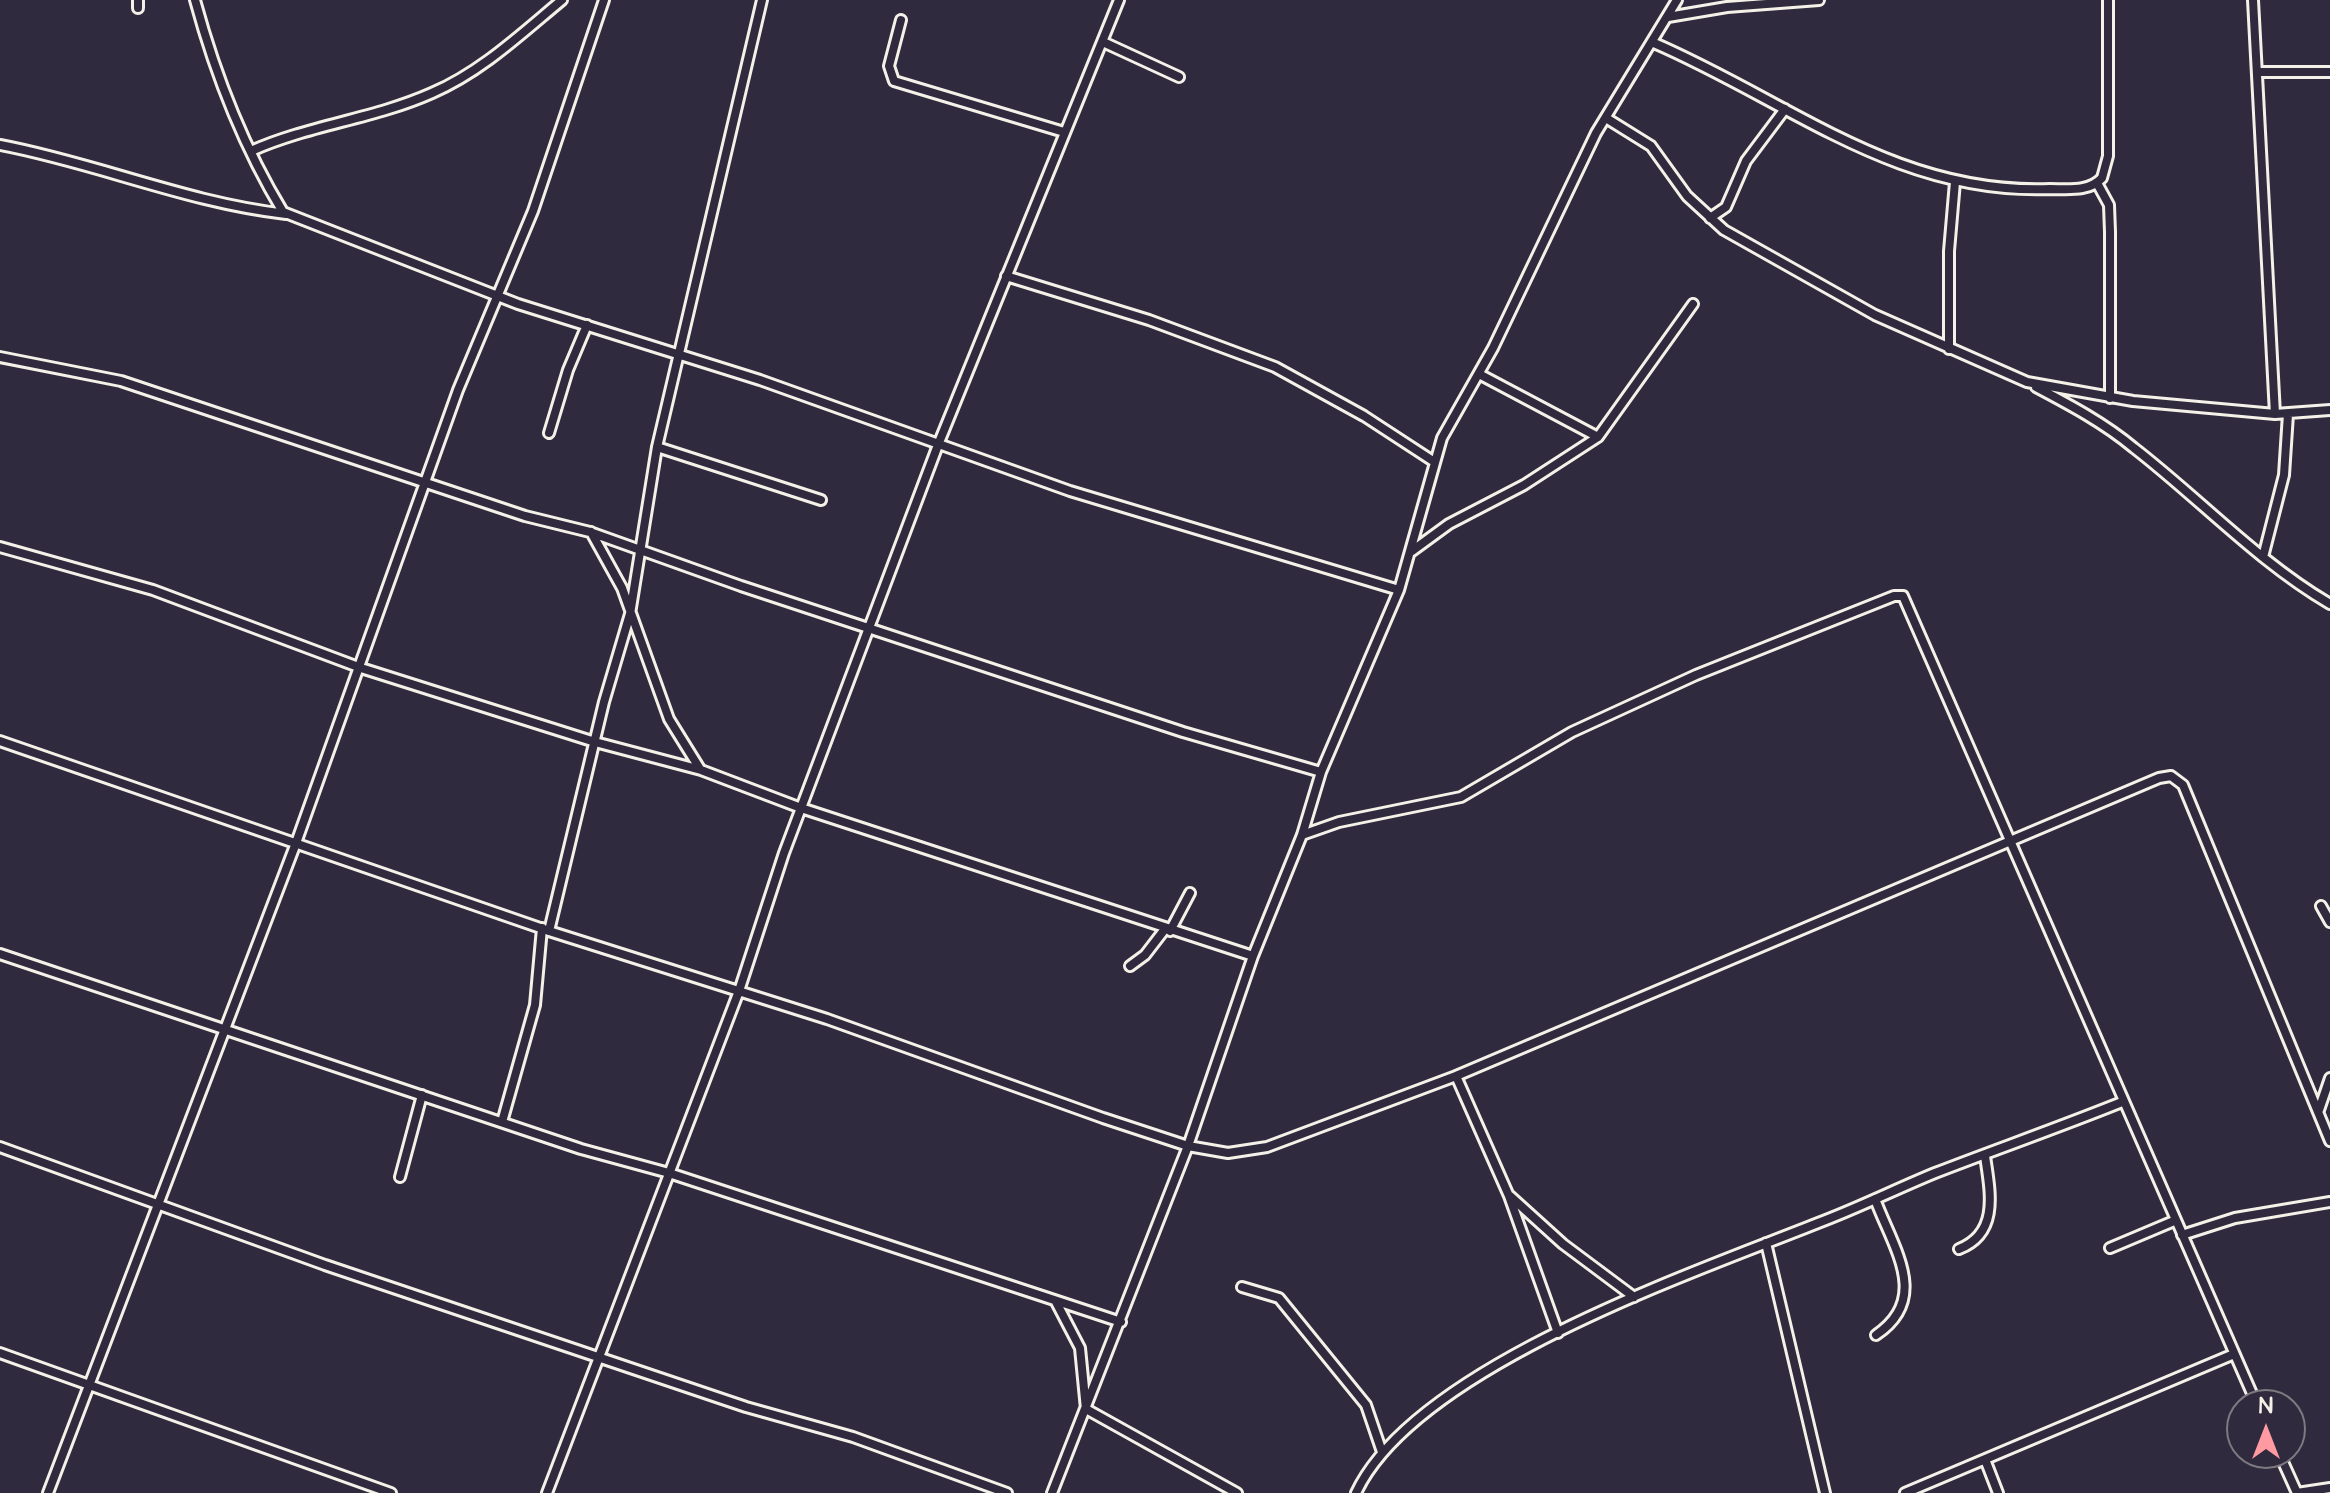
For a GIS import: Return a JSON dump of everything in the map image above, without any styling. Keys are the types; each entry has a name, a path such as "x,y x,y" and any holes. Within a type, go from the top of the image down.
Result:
{"street":[{"path":"195,0 225,94 283,212 440,271 495,297 760,380 1070,491 1399,590"},
{"path":"251,151 287,137 432,94 505,48 562,0"},
{"path":"48,1493 296,843 361,668 424,481 495,297 533,211 604,0"},
{"path":"502,1122 535,1005 546,930 630,614 657,447 762,0"},
{"path":"547,1493 739,991 801,808 938,445 1119,0"},
{"path":"1052,1493 1188,1146 1253,956 1302,835 1321,772 1399,590 1433,461 1454,412 1479,374 1606,118 1654,43 1677,0"},
{"path":"1668,17 1727,7 1819,0"},
{"path":"1654,43 1882,160 1955,182 1992,189 2082,188 2097,183 2108,156 2108,0"},
{"path":"2253,0 2275,414"},
{"path":"901,20 889,66 894,81 1064,132"},
{"path":"1103,42 1179,77"},
{"path":"2257,72 2330,72"},
{"path":"1710,218 1727,206 1746,161 1785,109"},
{"path":"1606,118 1651,146 1687,196 1710,218 1795,273 1949,349 2027,382 2095,419 2263,557 2330,604"},
{"path":"0,145 120,173 249,210 290,215"},
{"path":"1949,349 1949,251 1955,182"},
{"path":"2097,183 2109,205 2110,219 2110,398"},
{"path":"1006,276 1149,320 1275,367 1364,416 1433,461"},
{"path":"1411,551 1449,524 1524,485 1598,437 1693,304"},
{"path":"549,433 568,370 587,325"},
{"path":"0,357 121,381 525,516 590,532 1183,732 1321,772"},
{"path":"1479,374 1598,437"},
{"path":"2027,382 2110,398 2275,414 2330,410"},
{"path":"2263,557 2284,475 2288,414"},
{"path":"657,447 821,500"},
{"path":"590,532 611,563 669,719 701,770"},
{"path":"0,547 153,590 223,619 361,668 595,742 701,770 801,808 1253,956"},
{"path":"1302,835 1339,822 1461,797 1572,732 1696,675 1897,595 1907,600 2122,1102 2250,1389"},
{"path":"0,741 546,930 739,991 1213,1152 1247,1152 1456,1076 2163,776 2178,780 2330,1141"},
{"path":"1130,966 1168,930 1190,893"},
{"path":"2321,906 2330,922"},
{"path":"0,954 502,1122 669,1173 1121,1322"},
{"path":"1456,1076 1509,1196 1558,1333"},
{"path":"2319,1110 2330,1078"},
{"path":"400,1177 422,1095"},
{"path":"1356,1493 1382,1452 1451,1392 1558,1333 1634,1297 2122,1102"},
{"path":"0,1147 325,1265 746,1407 853,1437 1007,1493"},
{"path":"1959,1249 1981,1236 1988,1223 1990,1190 1985,1156"},
{"path":"1509,1196 1563,1244 1634,1297"},
{"path":"1875,1199 1907,1293 1900,1314 1876,1335"},
{"path":"2182,1235 2235,1218 2330,1202"},
{"path":"2110,1248 2174,1221"},
{"path":"1766,1243 1825,1493"},
{"path":"1242,1287 1279,1298 1366,1405 1382,1452"},
{"path":"1056,1302 1080,1348 1086,1409"},
{"path":"0,1353 391,1493"},
{"path":"1905,1493 1986,1462 2234,1354"},
{"path":"1086,1409 1237,1493"},
{"path":"1986,1462 1998,1493"},
{"path":"2286,1469 2297,1493 2330,1488"}]}
